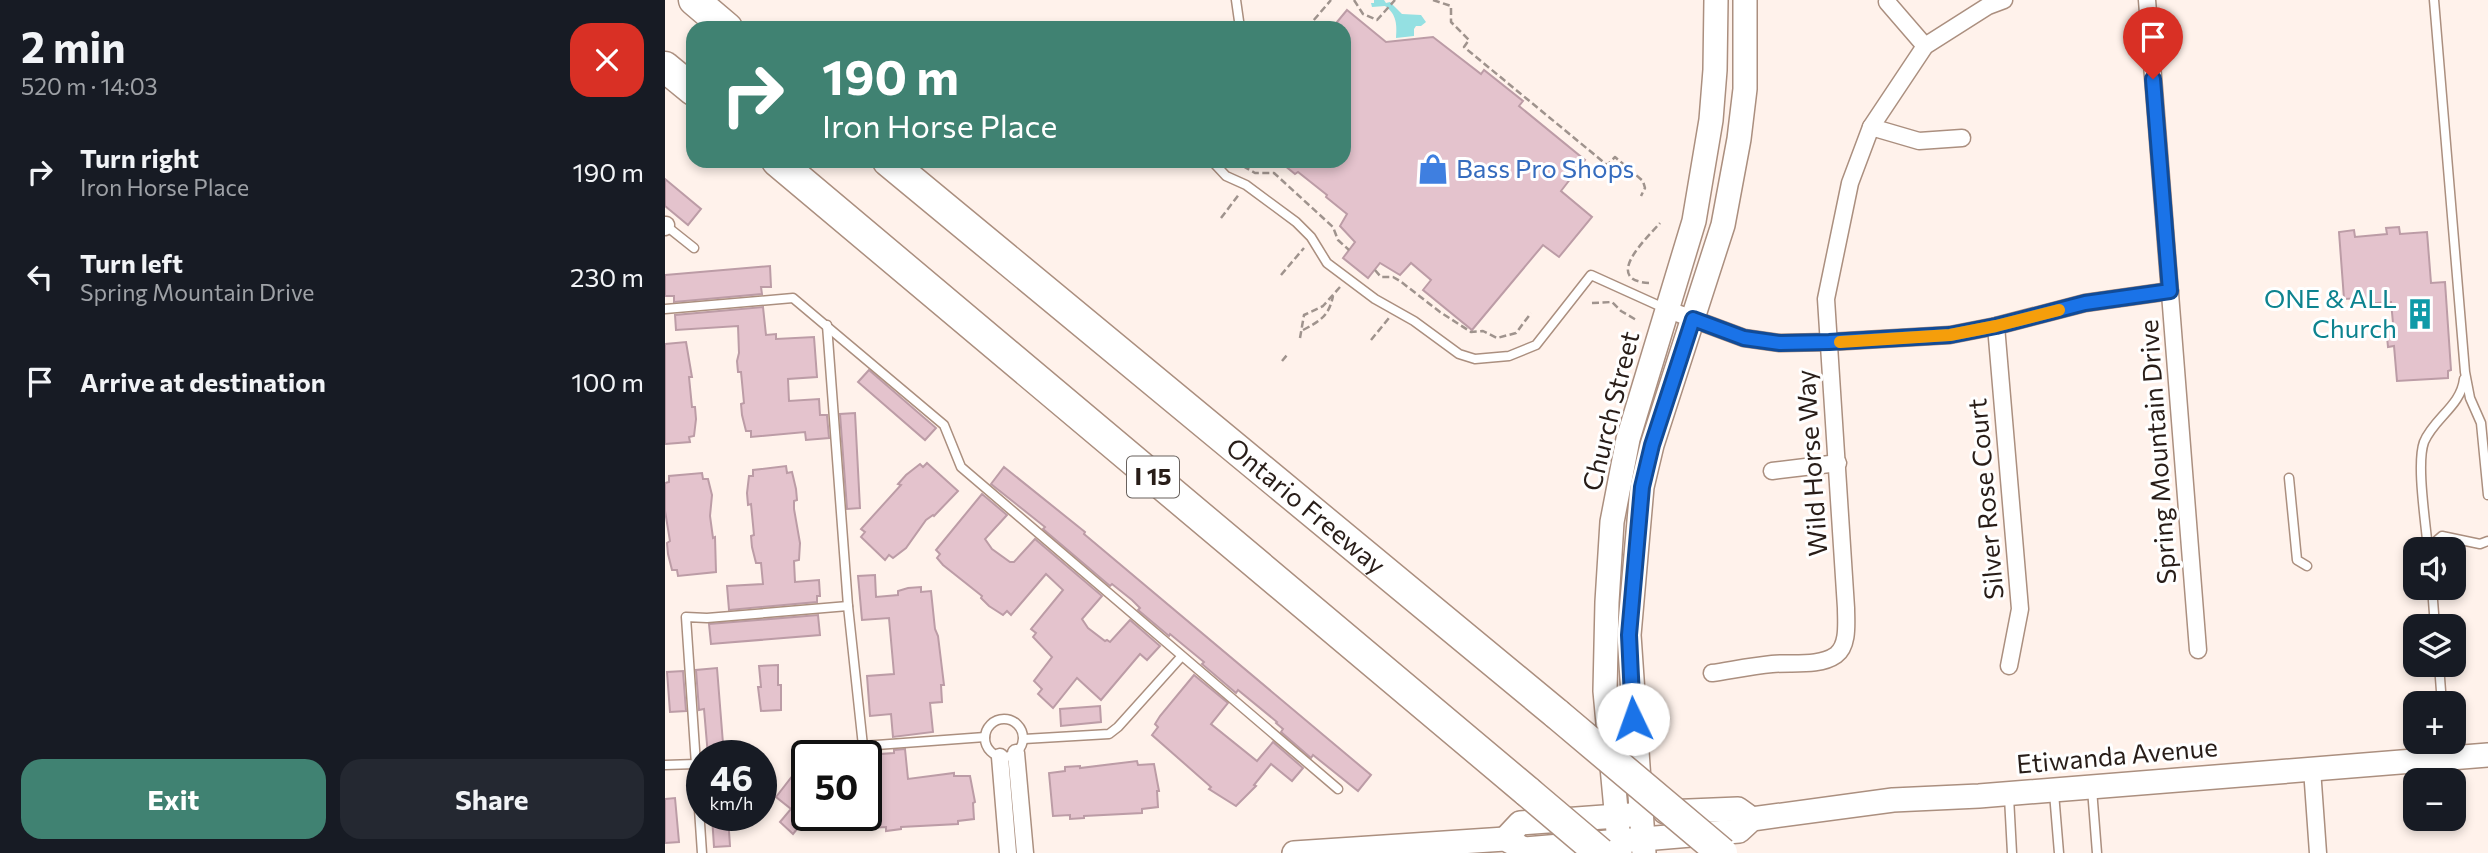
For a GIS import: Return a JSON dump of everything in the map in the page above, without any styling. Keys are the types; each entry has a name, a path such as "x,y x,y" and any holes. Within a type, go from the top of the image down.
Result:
{"highway":[{"path":"694,0 719,21"},
{"path":"665,67 686,84"},
{"name":"I 15","path":"785,168 1528,792 1613,849"},
{"name":"Ontario Freeway","path":"896,168 1722,853"}],"main road":[{"name":"Church Street","path":"1613,849 1617,816 1605,691 1612,522 1627,439 1694,221 1705,165 1715,70 1716,0"},
{"name":"Church Street","path":"1643,846 1629,635 1640,499 1652,445 1723,225 1745,89 1745,0"},
{"name":"Etiwanda Avenue","path":"1294,853 1505,839 1524,849 1613,849 1739,831 1752,819 1893,800 2009,794 2312,769 2447,754 2488,755"},
{"name":"Etiwanda Avenue","path":"1505,839 1520,823 1738,809 1752,819"}],"street":[{"name":"Wild Horse Way","path":"1712,673 1772,664 1813,662 1838,654 1847,630 1826,299 1850,183 1871,127 1925,46 1988,6 2004,0"},
{"name":"Spring Mountain Drive","path":"2147,0 2198,650"},
{"path":"1887,2 1925,46"},
{"path":"1871,127 1919,141 1962,138"},
{"path":"1666,309 1744,338 1780,343 1829,342 1950,335 2085,303 2170,291"},
{"name":"Silver Rose Court","path":"1996,326 2020,609 2009,666"},
{"path":"1772,471 1838,463"},
{"path":"1009,853 1013,749"},
{"path":"1013,749 1025,853"},
{"path":"2312,769 2318,853"}],"lane":[{"path":"1236,0 1239,21"},
{"path":"2434,0 2465,372 2470,398 2481,422 2488,495"},
{"path":"1219,168 1226,176 1246,185 1296,222 1311,237 1327,263 1375,299 1405,315 1459,354 1475,359 1492,359 1509,356 1536,345 1591,275 1666,309"},
{"path":"665,225 694,248"},
{"path":"665,309 793,298 944,425 961,467 1338,789"},
{"path":"827,325 848,606 863,746 985,737"},
{"path":"2427,537 2421,456 2425,441 2452,408 2463,388 2465,372"},
{"path":"2290,478 2297,560 2307,566"},
{"path":"2466,540 2480,544 2488,541"},
{"path":"695,740 686,617 707,618 848,606"},
{"path":"1013,749 1018,723 1002,718 988,727 985,737 989,750 1013,749 1109,734 1181,657"},
{"path":"665,765 686,764"},
{"path":"2091,786 2097,853"},
{"path":"2054,790 2059,853"},
{"path":"2009,794 2012,853"},
{"path":"701,831 702,853"}],"path":[{"path":"1313,21 1331,0"},
{"path":"1354,0 1363,14 1377,20 1395,1"},
{"path":"1433,0 1451,6 1451,22 1469,40 1464,47 1607,165 1615,157 1643,181 1645,188 1641,196"},
{"path":"1246,168 1255,173 1274,173 1332,227 1338,240 1349,250"},
{"path":"1221,218 1240,193"},
{"path":"1649,282 1637,282 1632,278 1628,273 1628,263 1660,223"},
{"path":"1281,275 1304,247"},
{"path":"1375,270 1381,277 1393,277 1400,281 1471,332 1483,331 1497,338 1516,332 1531,313"},
{"path":"1300,338 1304,315 1323,306 1341,287"},
{"path":"1303,330 1321,321 1331,309 1333,296"},
{"path":"1592,303 1612,302 1638,321"},
{"path":"1371,340 1389,318"},
{"path":"1282,361 1287,355"}],"water":[{"path":"1374,0 1390,2 1402,14 1421,15 1426,22 1416,26 1414,36 1396,38 1394,16 1385,6 1372,7"}],"building":[{"name":"Bass Pro Shops","path":"1347,10 1386,42 1433,37 1481,74 1484,70 1523,101 1519,106 1585,160 1561,191 1592,217 1559,257 1543,245 1472,330 1423,290 1431,280 1411,263 1400,275 1380,263 1368,278 1343,258 1355,242 1340,226 1347,214 1298,172 1295,174 1288,168 1351,168 1351,21 1338,21"},
{"path":"665,179 701,209 688,225 665,206"},
{"name":"ONE & ALL Church","path":"2399,227 2400,234 2427,232 2431,283 2445,282 2451,370 2448,371 2448,378 2397,381 2394,346 2388,347 2386,326 2393,323 2391,302 2361,304 2361,298 2344,299 2339,232 2354,230 2355,237 2387,234 2386,228"},
{"path":"770,266 771,287 761,287 762,294 674,302 674,296 665,296 665,275"},
{"path":"763,307 766,335 776,334 776,339 814,337 817,377 788,379 789,401 819,399 820,415 827,415 829,438 806,440 805,432 751,437 751,431 746,431 742,415 741,404 744,403 741,372 738,372 737,361 738,326 676,330 675,315"},
{"path":"686,342 692,377 689,377 692,407 695,407 694,436 689,437 690,442 665,444 665,344"},
{"path":"869,370 936,428 925,440 858,382"},
{"path":"855,413 860,508 847,509 840,414"},
{"path":"927,463 958,491 934,516 926,520 906,548 893,558 889,555 885,560 861,537 865,532 861,529 901,485 898,484 906,475 920,464 923,467"},
{"path":"786,466 787,473 792,472 797,500 794,501 794,509 800,543 799,560 794,561 795,582 819,580 820,596 817,596 817,602 729,610 727,586 763,584 761,563 756,563 752,547 751,536 754,535 751,504 748,505 747,493 749,476 753,476 753,470"},
{"path":"1004,467 1085,532 1084,534 1371,775 1358,791 1313,755 1311,758 1281,732 1283,729 1277,722 1238,690 1236,693 1202,664 1204,662 1138,610 1140,608 1132,600 1112,584 1110,586 1043,529 1045,527 991,484"},
{"path":"702,473 703,479 708,479 712,495 710,516 713,538 715,537 716,572 678,576 677,570 672,570 668,554 667,543 670,541 665,511 665,483 669,482 669,476"},
{"path":"982,494 1007,515 985,539 992,549 1014,562 1035,539 1102,596 1082,619 1088,628 1110,642 1130,620 1160,646 1147,660 1140,654 1101,700 1077,678 1053,708 1038,694 1042,689 1034,681 1052,657 1033,637 1036,633 1031,629 1063,590 1046,574 1011,615 1007,611 1003,615 989,606 982,596 937,558 940,554 936,550"},
{"path":"875,575 876,597 898,595 898,591 908,588 921,587 921,592 931,591 944,685 941,685 942,702 930,703 933,732 893,737 891,714 870,716 867,676 894,674 889,618 862,620 858,576"},
{"path":"818,615 820,635 711,644 709,624"},
{"path":"778,665 781,710 761,711 759,666"},
{"path":"717,668 723,740 707,740 704,709 699,710 696,670"},
{"path":"683,671 686,711 670,712 667,672"},
{"path":"1194,675 1228,703 1211,724 1257,761 1273,742 1303,768 1292,781 1271,764 1254,785 1256,786 1236,806 1209,789 1211,787 1152,735 1158,727 1155,724 1160,716"},
{"path":"1100,706 1101,722 1061,726 1060,709"},
{"path":"905,749 908,779 954,773 954,776 970,776 975,802 974,819 958,821 958,824 901,827 886,831 886,827 882,827 882,754 894,753 894,750"},
{"path":"1137,761 1138,765 1154,764 1159,791 1158,807 1142,809 1142,813 1084,818 1053,816 1049,773 1065,771 1065,767 1080,768"},
{"path":"791,778 791,809 777,796"},
{"path":"675,798 679,842 665,843 665,799"},
{"path":"791,809 791,831 795,831 793,834 780,822"},
{"path":"713,831 729,831 730,846 714,847"}],"slow traffic":[{"path":"1840,342 1950,335 2059,310"}],"place":[{"name":"Bass Pro Shops","path":"1433,169"},
{"name":"ONE & ALL Church","path":"2420,314"}],"route":[{"path":"1633,719 1629,635 1642,487 1652,445 1693,319 1744,338 1780,343 1950,335 2085,303 2170,291 2153,79"}]}
